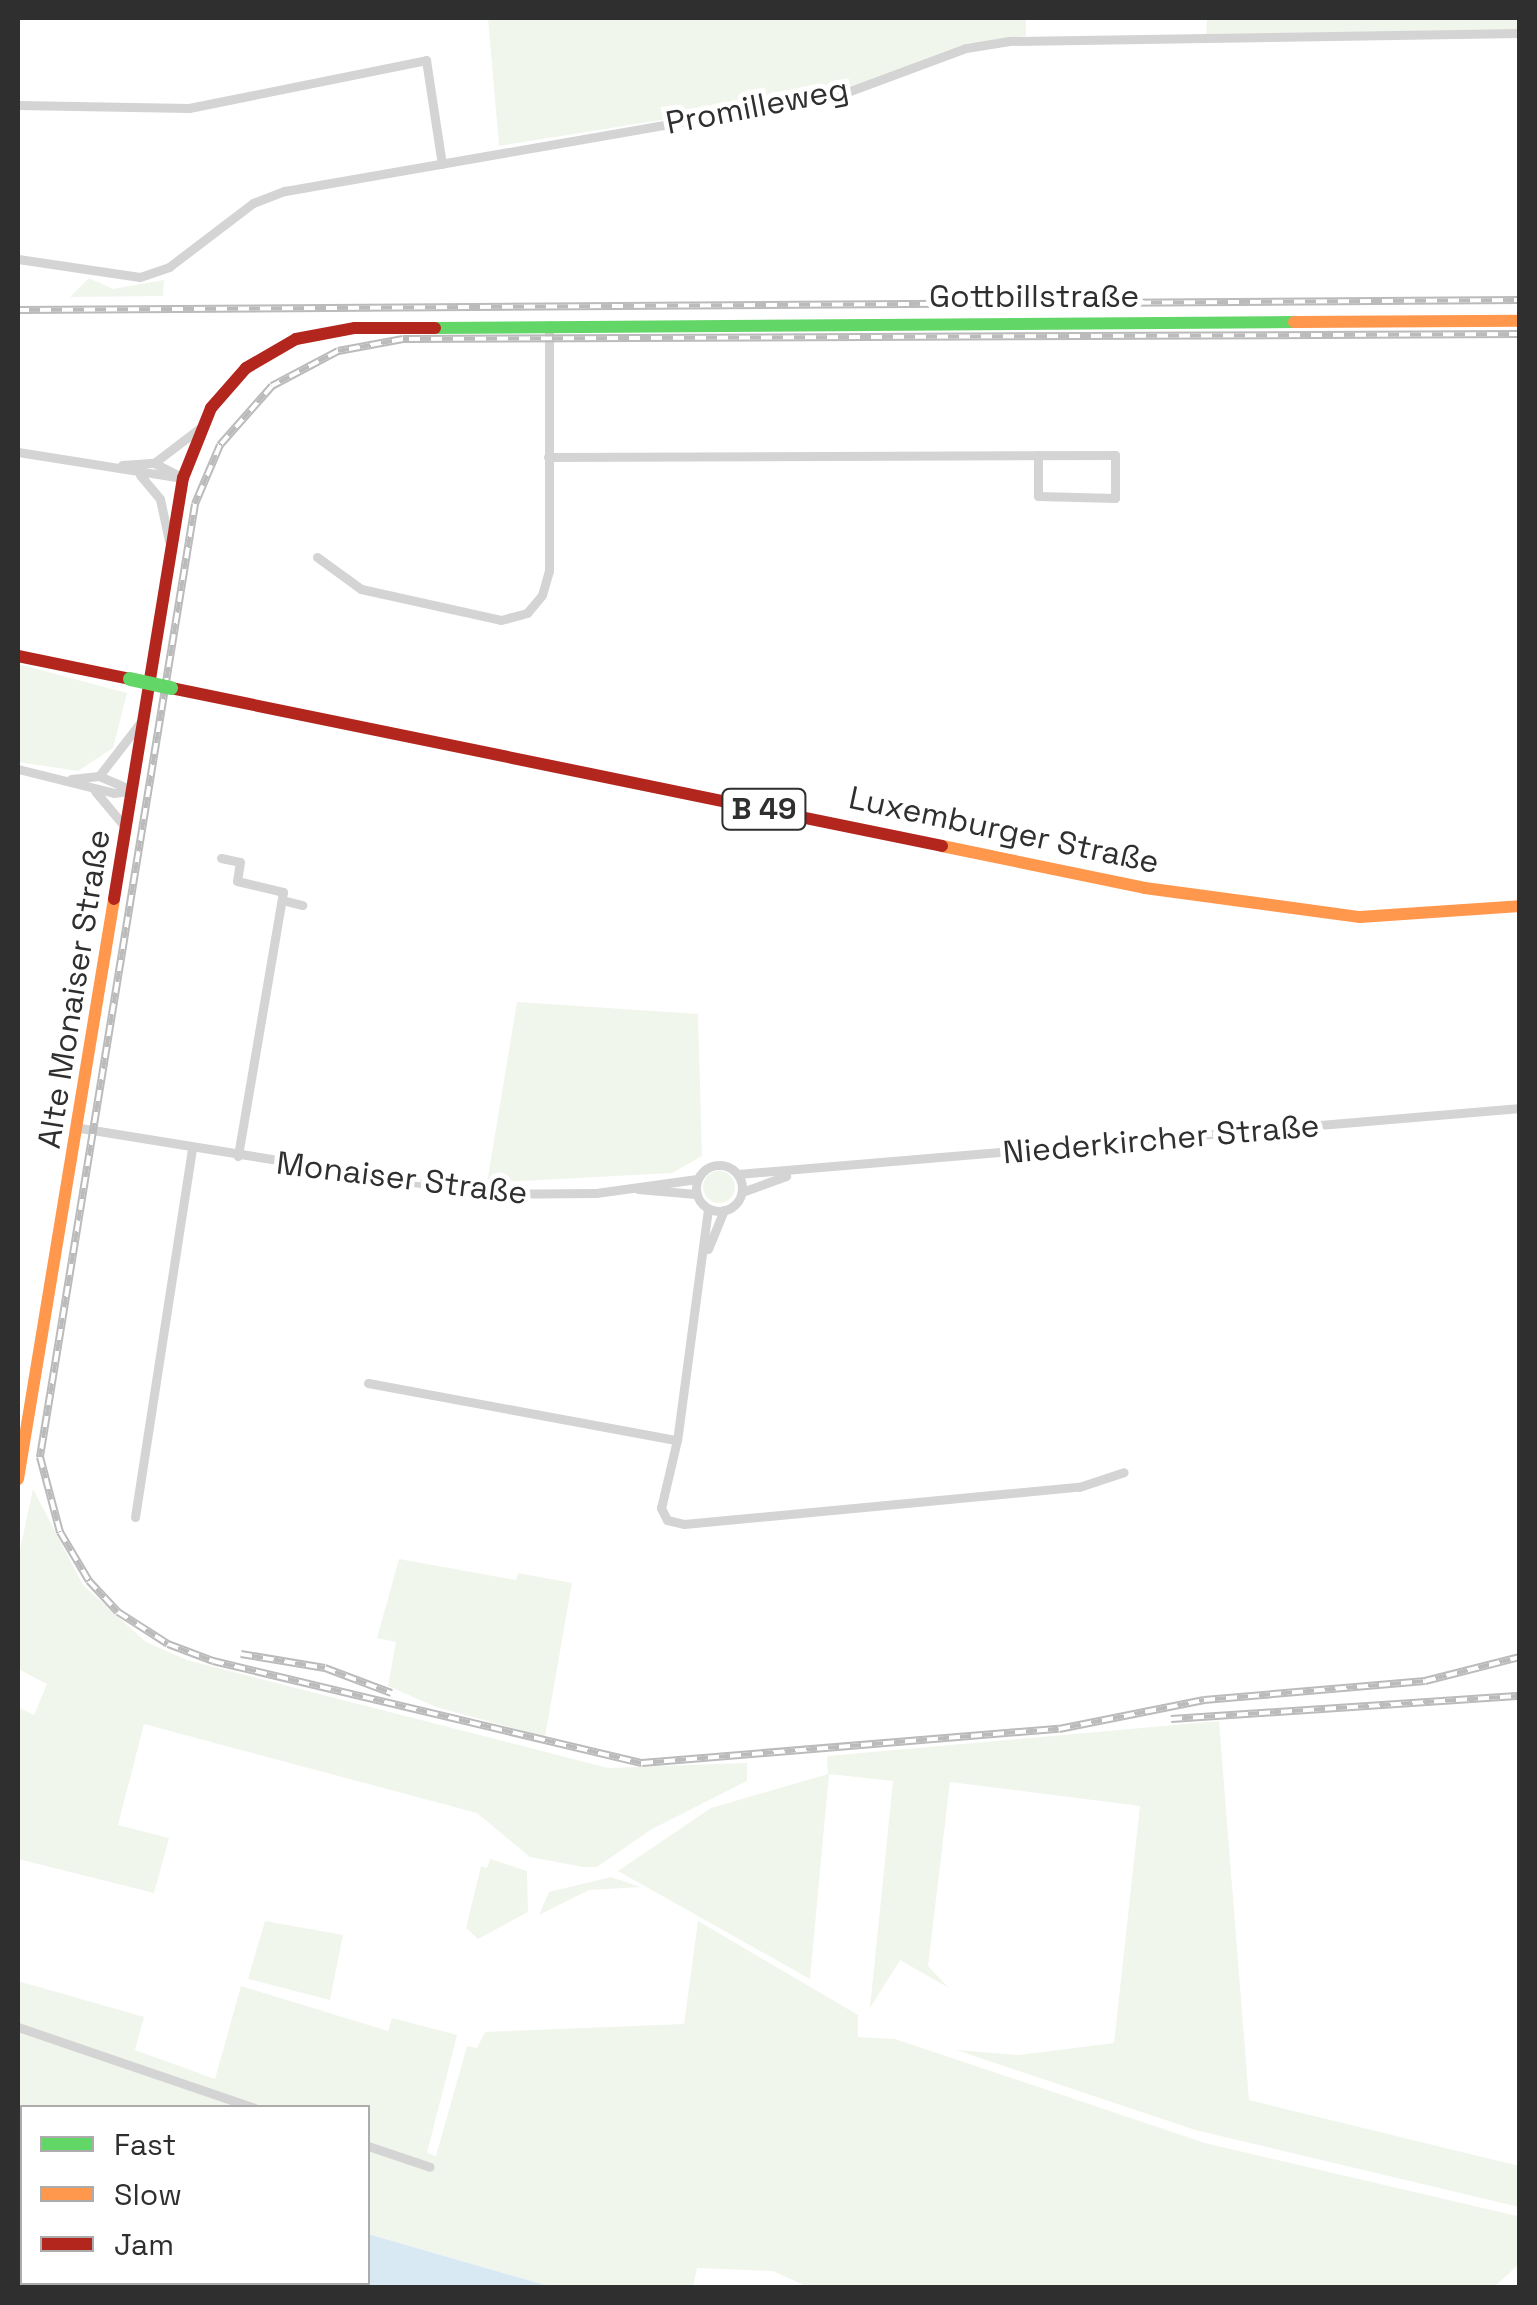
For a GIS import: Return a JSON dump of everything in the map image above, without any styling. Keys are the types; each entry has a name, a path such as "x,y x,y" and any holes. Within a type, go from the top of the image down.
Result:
{"street":[{"name":"Promilleweg","path":"18,258 140,277 169,267 272,195 842,94 966,48 1009,41 1520,33"},
{"path":"18,105 189,108 426,60 442,164"},
{"name":"Gottbillstraße","path":"148,684 183,478 201,427 237,376 296,340 355,328 1520,320"},
{"path":"317,557 361,590 501,620 527,614 548,584 549,325"},
{"path":"154,463 201,427"},
{"path":"18,452 183,478"},
{"path":"548,457 1115,454 1115,498 1038,496 1038,456"},
{"path":"115,466 154,463 183,478"},
{"path":"138,473 162,503 170,546"},
{"name":"Luxemburger Straße","path":"18,656 1183,895 1404,919 1520,906"},
{"name":"Alte Monaiser Straße","path":"18,1479 80,1128 148,684"},
{"path":"99,776 142,719"},
{"path":"18,769 68,779 92,789 132,790"},
{"path":"68,779 99,776 132,790"},
{"path":"92,789 126,829"},
{"path":"245,850 238,880 283,892 282,900 302,904"},
{"path":"221,858 240,862"},
{"name":"Monaiser Straße","path":"238,1156 282,900"},
{"name":"Niederkircher Straße","path":"738,1174 804,1172 1520,1108"},
{"name":"Monaiser Straße","path":"80,1128 487,1194 625,1188 697,1179"},
{"path":"136,1517 192,1148"},
{"path":"703,1261 724,1210 742,1192 738,1174 714,1165 697,1179 696,1194 708,1209 677,1440 660,1508 668,1520 684,1524 1079,1488 1124,1472"},
{"name":"Niederkircher Straße","path":"742,1192 804,1172"},
{"name":"Monaiser Straße","path":"625,1188 696,1194"},
{"path":"708,1209 724,1210"},
{"path":"368,1382 677,1440"},
{"path":"18,2027 245,2105"},
{"path":"370,2147 430,2167"}],"shaded area":[{"path":"488,18 1026,18 1026,36 967,43 836,92 499,146"},
{"path":"1207,18 1519,18 1519,36 1206,41"},
{"path":"89,278 113,289 164,280 163,296 70,297"},
{"path":"18,664 127,693 113,748 78,771 18,762"},
{"path":"517,1002 698,1014 702,1156 672,1173 487,1183"},
{"path":"719,1171 730,1176 735,1187 730,1198 719,1203 708,1198 703,1187 708,1176"},
{"path":"33,1489 83,1585 146,1642 187,1660 608,1768 747,1763 747,1781 652,1829 597,1867 583,1867 530,1857 477,1813 144,1724 118,1825 169,1838 154,1893 18,1859 18,1707 34,1715 47,1684 18,1669 18,1559"},
{"path":"399,1559 516,1580 518,1573 572,1583 545,1737 436,1707 388,1686 396,1642 377,1638"},
{"path":"1219,1721 1249,2100 1519,2166 1519,2207 1195,2130 956,2050 1019,2055 1114,2043 1140,1806 950,1782 928,1966 949,1988 900,1960 870,2008 893,1781 829,1774 810,1979 618,1871 711,1808 828,1774 827,1756"},
{"path":"490,1859 527,1871 528,1912 478,1939 466,1928 481,1866 487,1868"},
{"path":"611,1877 641,1887 589,1890 539,1915 549,1892"},
{"path":"265,1921 343,1935 330,2000 248,1979"},
{"path":"698,1921 858,2015 858,2037 895,2039 1205,2143 1517,2216 1519,2264 1493,2288 810,2288 773,2271 697,2268 693,2287 552,2287 370,2235 370,2105 20,2105 18,2135 18,1981 144,2017 135,2050 215,2079 241,1986 388,2031 392,2018 457,2035 427,2153 436,2156 467,2046 477,2048 485,2032 684,2024"}],"water":[{"path":"18,2135 20,2285 370,2285 370,2235 552,2287 18,2287"}],"railway":[{"path":"18,310 1520,300"},
{"path":"1520,334 403,339 338,351 272,386 220,445 195,504 40,1457 60,1532 89,1581 118,1612 168,1644 213,1661 642,1763 1059,1729 1204,1700 1425,1681 1520,1657"},
{"path":"241,1654 325,1668 391,1693"},
{"path":"1171,1719 1520,1696"}],"traffic: fast":[{"path":"435,328 1294,322"},
{"path":"130,679 171,688"}],"traffic: slow":[{"path":"1294,322 1520,321"},
{"path":"942,846 1145,888 1360,917 1520,906"},
{"path":"18,1479 114,899"}],"traffic: jam":[{"path":"114,899 183,478 211,408 246,368 296,339 355,328 435,328"},
{"path":"18,656 130,679"},
{"path":"171,688 942,846"}]}
